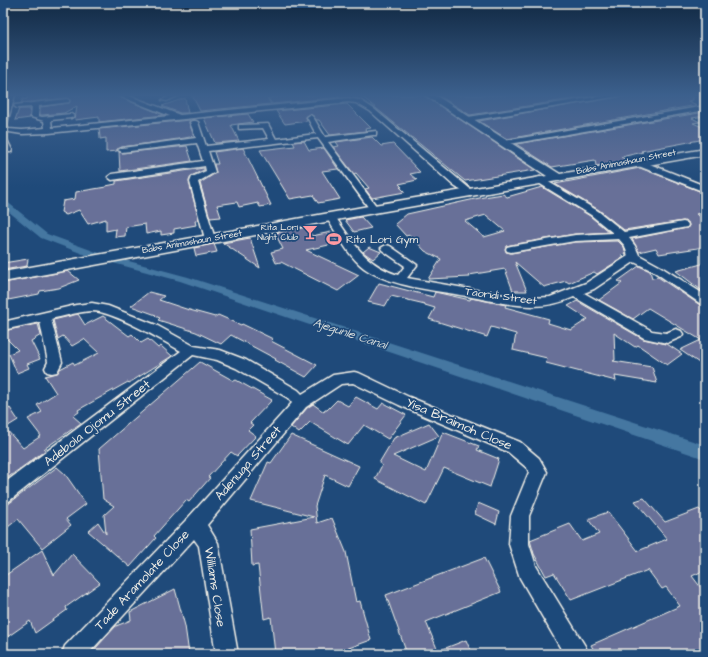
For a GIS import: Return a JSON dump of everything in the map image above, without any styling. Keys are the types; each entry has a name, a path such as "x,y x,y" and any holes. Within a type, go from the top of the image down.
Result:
{"main road":[{"path":"478,126 504,143 550,178"},
{"name":"Babs Animashaun Street","path":"3,277 73,263 470,193 705,147"},
{"name":"Babs Animashaun Street","path":"550,178 705,152"}],"street":[{"path":"48,126 49,131"},
{"path":"4,131 49,131 104,126"},
{"path":"195,126 211,172 195,179 194,182 210,239"},
{"path":"242,127 265,126 274,141"},
{"path":"314,126 321,138 374,209"},
{"path":"390,126 457,184 470,193"},
{"path":"504,143 604,126"},
{"path":"203,149 274,141 373,133"},
{"path":"3,140 8,150"},
{"path":"122,150 199,140"},
{"path":"112,177 209,163"},
{"path":"639,163 705,189"},
{"path":"550,178 621,235 629,244 634,258 657,269 705,301"},
{"name":"Taoridi Street","path":"331,217 367,265 382,274 400,280 530,302 550,301 562,298 590,286 634,258"},
{"path":"511,249 575,238 631,235 683,225"},
{"path":"386,248 411,265 400,280"},
{"path":"574,292 649,335 667,338 676,334"},
{"path":"3,326 44,316 92,307 104,309 151,328 191,350 220,355 241,364 293,394 301,403"},
{"path":"44,316 49,327 52,354 55,362 52,368"},
{"name":"Adebola Ojomu Street","path":"3,495 191,350"},
{"name":"Yisa Braimoh Close","path":"301,403 338,379 354,377 404,401 514,447 524,454 533,463 538,472 520,516 519,544 527,571 577,654"},
{"name":"Adenuga Street","path":"195,524 301,403"},
{"name":"Tade Aramolate Close","path":"72,654 195,524"},
{"name":"Williams Close","path":"195,524 208,543 226,654"}],"building":[{"path":"133,126 190,126 194,136 122,147 117,149 117,151 106,152 106,138 100,139 99,129"},
{"path":"207,126 231,126 239,141 215,143"},
{"path":"323,126 369,126 371,128 365,129 366,131 330,135"},
{"path":"397,126 469,126 535,170 465,181"},
{"path":"486,126 582,126 507,139"},
{"path":"624,126 699,126 705,128 705,139 641,151 643,152 621,157 628,161 596,166 595,160 552,167 516,144"},
{"path":"372,137 381,146 393,144 420,172 410,174 417,180 399,184 405,192 372,198 365,189 369,188 356,173 354,174 333,147 339,146 336,142"},
{"path":"304,141 309,150 324,148 338,169 322,171 340,199 318,203 313,195 290,199 260,150 295,146 293,142"},
{"path":"187,146 192,161 120,171 119,152 122,153"},
{"path":"243,148 271,205 260,207 258,203 239,207 237,202 217,205 221,217 210,218 200,183 216,173 214,164 218,164 214,152"},
{"path":"204,168 204,170 191,176 189,181 199,220 195,221 196,225 174,229 174,233 161,235 161,231 146,234 145,224 126,227 125,236 115,237 116,229 106,231 106,219 88,224 79,210 66,215 61,212 63,201 75,199 76,192 106,187 116,184 116,181"},
{"path":"640,168 705,193 705,212 696,214 705,219 705,245 698,248 659,254 656,248 639,252 632,239 687,228 689,226 688,222 683,221 624,230 599,210 555,184"},
{"path":"542,187 590,216 609,232 575,234 511,245 506,246 506,252 511,253 575,242 618,241 624,247 626,254 621,255 624,257 597,274 594,272 569,283 566,281 544,287 515,262 527,291 513,291 505,269 469,275 470,277 428,279 441,259 425,251 410,235 406,236 395,224 407,214 484,197 503,194 507,197","holes":["486,215 505,231 484,237 465,221"]},
{"path":"361,217 371,228 354,232 345,220"},
{"path":"307,227 312,236 331,232 338,243 306,250 359,275 338,291 281,262 276,263 271,252 283,249 275,233"},
{"path":"250,238 260,268 223,243"},
{"path":"214,244 217,252 196,256 194,248"},
{"path":"369,247 381,252 373,259 363,252"},
{"path":"28,259 27,266 3,270 3,263"},
{"path":"705,263 705,293 676,271"},
{"path":"639,266 650,271 652,278 658,277 700,305 705,306 705,367 680,350 701,340 648,308 633,319 599,300 622,283 618,281"},
{"path":"68,271 79,280 59,288 40,291 39,294 3,301 3,283"},
{"path":"379,283 433,297 435,292 470,300 471,298 506,305 505,307 549,319 548,323 571,330 588,319 568,306 577,301 643,339 667,344 682,354 667,365 638,345 635,347 614,333 615,360 613,361 652,367 657,383 615,376 616,381 546,363 547,358 513,350 516,334 491,327 487,337 429,319 435,308 425,304 391,296 385,306 368,302"},
{"path":"149,292 164,296 159,300 215,317 218,315 241,325 242,324 273,339 271,341 317,365 306,377 231,335 221,344 196,332 158,320 160,318 155,316 156,315 131,306"},
{"path":"78,314 85,325 103,316 129,336 132,334 141,343 148,339 158,348 161,346 172,356 129,383 128,382 78,410 79,412 73,416 81,423 44,449 46,450 3,481 3,412 10,408 18,420 5,428 23,448 41,436 28,419 42,412 37,405 56,393 45,376 57,373 60,369 73,362 75,365 99,353 84,339 72,346 63,336 58,339 53,320"},
{"path":"38,324 41,335 31,341 40,359 27,364 29,368 17,373 9,354 18,350 3,335 3,331"},
{"path":"200,362 272,400 250,423 253,425 248,430 256,436 237,456 231,452 208,477 210,478 189,502 186,500 154,536 156,538 130,567 88,531 98,522 106,534 104,515 114,506 103,499 99,449"},
{"path":"356,397 378,409 383,403 406,415 388,439 364,425 348,445 310,422 299,433 291,427 307,408 313,404 324,412 337,400 348,406"},
{"path":"429,423 439,436 393,456 426,472 443,432 479,446 477,450 499,459 490,487 444,468 426,505 375,479 382,465 379,463 394,438"},
{"path":"291,435 359,466 348,486 325,475 315,506 317,523 332,518 346,552 356,602 360,601 371,640 332,654 275,654 271,617 264,619 258,565 252,566 250,529 314,517 251,501 268,462 271,463"},
{"path":"57,467 65,474 86,504 66,519 71,525 42,548 18,519 3,531 3,508"},
{"path":"644,498 665,522 699,509 705,515 705,570 692,576 705,593 705,654 596,654 591,645 680,606 666,587 662,589 648,570 571,600 554,573 546,576 534,554 530,540 570,524 582,541 599,534 588,519 608,512 638,551 667,539 635,501"},
{"path":"478,503 499,512 496,524 475,514"},
{"path":"42,550 54,575 72,554 100,583 66,607 67,610 35,633 30,621 3,640 3,577"},
{"path":"484,558 501,592 426,622 438,651 466,640 472,654 407,654 386,595"},
{"path":"175,589 185,626 189,654 95,654 95,649 116,626 131,620 130,612"}],"waterway":[{"name":"Ajegunle Canal","path":"3,203 44,236 95,255 184,279 705,452"}],"place":[{"name":"Rita Lori Night Club","path":"310,232"},
{"name":"Rita Lori Gym","path":"334,239"}]}
